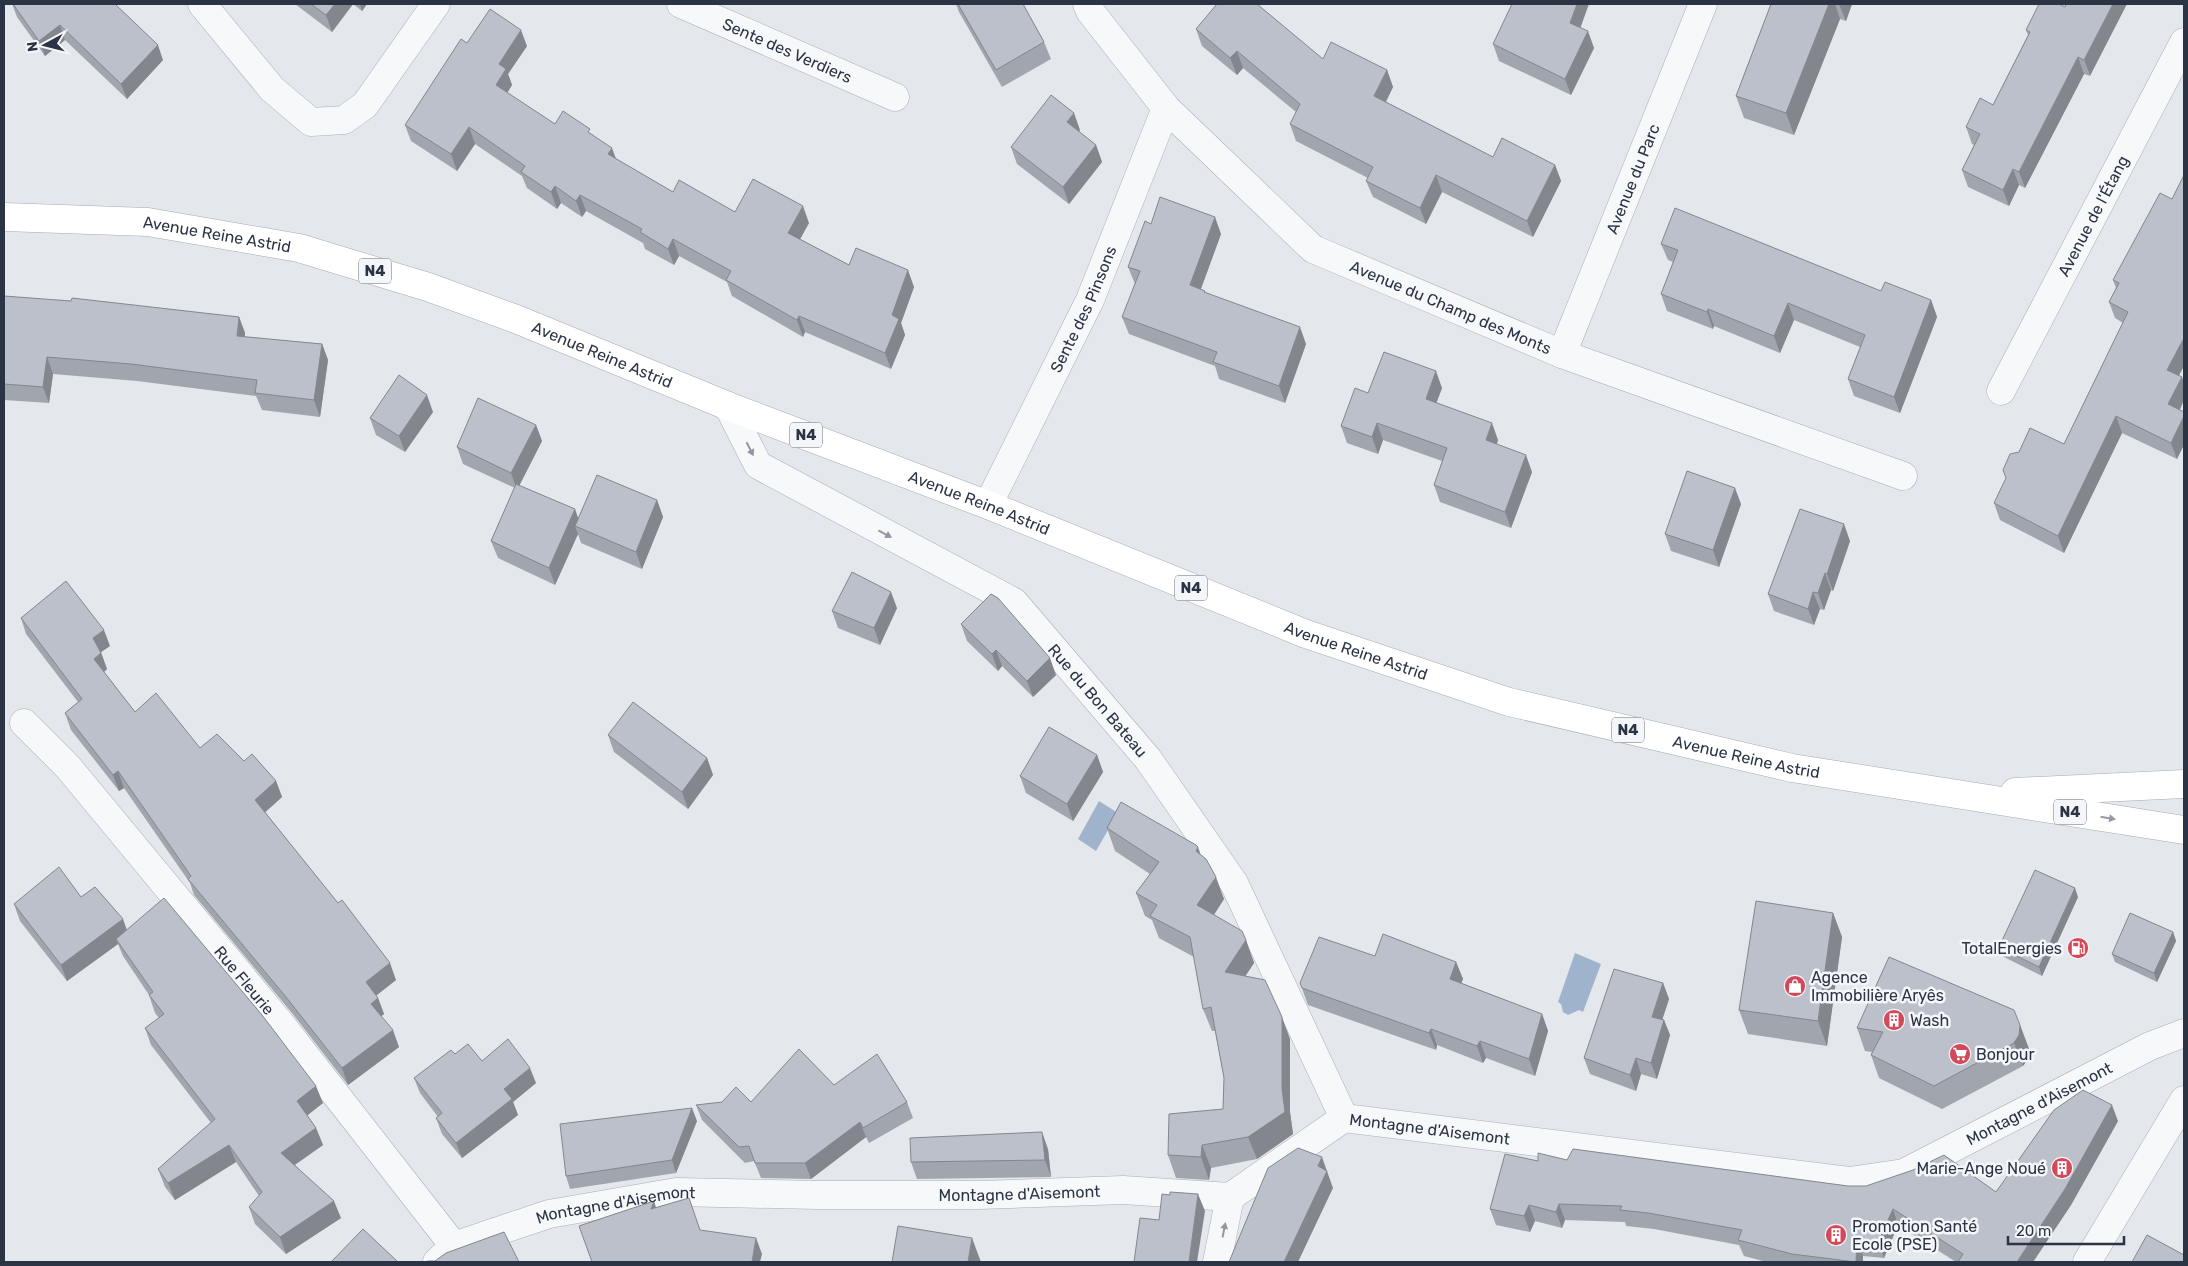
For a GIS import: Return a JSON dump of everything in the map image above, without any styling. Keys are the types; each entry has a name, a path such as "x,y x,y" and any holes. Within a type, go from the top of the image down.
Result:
{"main road":[{"name":"Avenue Reine Astrid","path":"4,217 148,222 299,248 428,287 516,319 728,406 988,505 1306,634 1509,702 1792,768 2184,830"},
{"name":"Avenue Reine Astrid","path":"1956,795 2184,784"}],"street":[{"path":"202,4 272,90 311,122 344,120 365,105 436,4"},
{"name":"Sente des Verdiers","path":"681,4 895,97"},
{"name":"Avenue du Champ des Monts","path":"1087,4 1090,11 1166,108 1313,249 1562,354 1903,476"},
{"name":"Avenue du Parc","path":"1562,354 1703,4"},
{"name":"Avenue de l'Étang","path":"2001,391 2184,42"},
{"name":"Sente des Pinsons","path":"988,505 1090,300 1166,108"},
{"name":"Rue du Bon Bateau","path":"728,406 758,465 1014,602 1148,759 1234,883 1344,1118"},
{"name":"Rue Fleurie","path":"24,723 68,767 280,1023 446,1254"},
{"name":"Montagne d'Aisemont","path":"446,1254 549,1214 676,1192 817,1195 979,1195 1122,1190 1230,1197 1344,1118 1849,1181 1904,1173 2150,1046 2184,1033"},
{"path":"2087,1262 2184,1100"},
{"path":"1217,1262 1230,1197"}],"water":[{"path":"1099,801 1118,813 1096,851 1078,839"},
{"path":"1575,953 1601,964 1583,1012 1579,1010 1568,1015 1563,1012 1561,1004 1558,1002"}],"building":[{"path":"13,4 115,4 158,45 121,84 60,25 39,41"},
{"path":"311,4 335,4 326,15"},
{"path":"958,4 1023,4 1044,42 996,70"},
{"path":"1217,4 1257,4 1323,59 1331,42 1387,70 1374,96 1493,157 1502,138 1555,165 1527,221 1436,175 1420,208 1366,181 1373,167 1290,124 1300,104 1237,51 1230,58 1196,29"},
{"path":"1512,4 1577,4 1570,23 1588,31 1565,79 1493,44"},
{"path":"1771,4 1829,4 1786,113 1736,96"},
{"path":"2039,4 2059,4 2065,7 2066,4 2113,4 2084,60 2078,57 2019,172 2013,169 2003,190 1962,170 1980,134 1966,127 1980,98 1993,105 2030,32 2026,30"},
{"path":"490,9 521,30 499,64 506,69 496,85 555,124 563,111 590,129 588,132 612,148 608,154 673,192 679,180 735,212 753,179 803,206 788,233 849,265 856,248 908,270 892,315 899,319 885,353 799,316 797,320 726,280 731,271 673,239 668,249 640,232 642,229 580,195 576,201 555,186 551,192 521,172 525,166 469,127 451,154 405,125 461,39 467,43"},
{"path":"1051,95 1074,113 1067,122 1096,145 1063,187 1011,147"},
{"path":"2184,175 2184,338 2167,370 2182,377 2168,404 2184,412 2184,416 2171,443 2116,416 2058,536 1994,503 2006,478 2003,470 2010,454 2019,452 2030,428 2064,444 2128,312 2109,302 2119,283 2113,280 2160,193 2172,199"},
{"path":"1160,197 1215,217 1190,285 1204,292 1300,327 1279,386 1213,362 1217,352 1122,317 1140,271 1128,267 1145,221 1151,224"},
{"path":"1675,208 1881,291 1885,282 1931,300 1894,397 1848,379 1865,335 1788,303 1774,336 1708,309 1707,312 1661,294 1678,250 1661,244"},
{"path":"4,296 71,301 72,298 239,317 237,336 322,344 314,400 255,393 257,380 131,364 47,357 43,387 4,384"},
{"path":"1384,352 1436,371 1426,399 1492,423 1486,440 1526,455 1505,512 1434,485 1447,448 1377,423 1372,437 1341,426 1355,388 1368,393"},
{"path":"399,375 427,395 399,436 370,418"},
{"path":"478,398 536,425 511,473 457,447"},
{"path":"1687,471 1735,488 1713,550 1665,534"},
{"path":"597,475 657,500 636,552 575,526"},
{"path":"516,484 575,509 549,568 491,541"},
{"path":"1800,509 1844,524 1827,574 1825,573 1818,593 1813,592 1808,609 1768,594"},
{"path":"852,572 891,592 874,628 832,611"},
{"path":"66,581 104,630 93,638 101,653 94,659 135,712 156,693 200,748 217,734 244,761 252,754 276,781 255,800 338,903 342,900 390,963 366,982 378,998 371,1004 393,1030 342,1068 188,879 191,876 118,771 113,775 65,713 82,699 21,618"},
{"path":"991,594 998,598 1050,658 1027,681 996,650 992,654 961,624"},
{"path":"633,702 707,758 682,792 608,735"},
{"path":"1049,727 1097,755 1067,804 1020,776"},
{"path":"1121,802 1198,847 1196,851 1206,859 1216,877 1197,905 1242,931 1246,940 1225,972 1265,980 1282,1017 1282,1089 1285,1112 1248,1137 1202,1145 1201,1157 1168,1155 1169,1114 1223,1109 1224,1078 1211,1007 1203,1009 1190,937 1150,916 1157,905 1136,893 1159,862 1107,828"},
{"path":"59,867 81,897 95,887 123,919 61,965 14,904"},
{"path":"2035,870 2075,888 2039,967 1999,947"},
{"path":"164,898 262,1015 316,1086 297,1101 316,1128 281,1153 334,1201 280,1237 249,1207 262,1192 229,1145 168,1183 158,1169 215,1119 145,1028 164,1014 149,995 153,992 116,939"},
{"name":"Agence Immobilière Aryês","path":"1756,901 1833,913 1818,1021 1739,1010"},
{"path":"2130,913 2173,932 2154,973 2112,954"},
{"path":"1383,934 1456,962 1450,979 1542,1014 1529,1059 1480,1041 1477,1046 1431,1029 1429,1033 1302,988 1300,983 1319,937 1375,956"},
{"path":"1889,957 2014,1010 2020,1025 2019,1035 2014,1043 1934,1086 1871,1055 1883,1032 1857,1028"},
{"path":"1614,969 1663,983 1652,1017 1664,1020 1651,1063 1636,1058 1630,1075 1584,1058"},
{"path":"508,1039 530,1068 504,1089 512,1099 456,1143 436,1118 442,1113 414,1078 451,1050 455,1054 468,1044 482,1061"},
{"path":"799,1049 834,1085 877,1054 907,1102 863,1128 860,1122 805,1163 755,1163 749,1146 739,1147 696,1105 722,1102 736,1087 751,1102"},
{"path":"2083,1090 2112,1105 2065,1189 2017,1262 1958,1262 1963,1254 1893,1209 1878,1242 1857,1240 1856,1262 1792,1254 1738,1240 1742,1230 1648,1213 1620,1210 1622,1206 1559,1204 1556,1212 1529,1205 1524,1216 1490,1209 1505,1154 1538,1161 1538,1153 1567,1160 1573,1149 1848,1186 1866,1186 1913,1170 1944,1155 1996,1192 2054,1110"},
{"path":"692,1108 672,1160 566,1176 560,1124"},
{"path":"1042,1132 1045,1160 911,1162 910,1138"},
{"path":"1298,1148 1322,1157 1318,1166 1327,1171 1284,1262 1229,1262 1268,1168"},
{"path":"1170,1192 1198,1194 1189,1262 1134,1262 1140,1218 1159,1220 1162,1194 1170,1195"},
{"path":"689,1198 700,1230 756,1238 752,1262 592,1262 579,1226 654,1201 651,1209"},
{"path":"898,1226 972,1238 968,1262 892,1262"},
{"path":"363,1229 398,1262 331,1262"},
{"path":"504,1232 519,1262 424,1262 435,1261 446,1253"},
{"path":"2147,1235 2184,1255 2184,1262 2132,1262"}],"place":[{"name":"TotalEnergies","path":"2078,948"},
{"name":"Agence Immobilière Aryês","path":"1795,986"},
{"name":"Wash","path":"1894,1020"},
{"name":"Bonjour","path":"1960,1054"},
{"name":"Marie-Ange Noué","path":"2062,1168"},
{"name":"Promotion Santé Ecole (PSE)","path":"1836,1235"}]}
